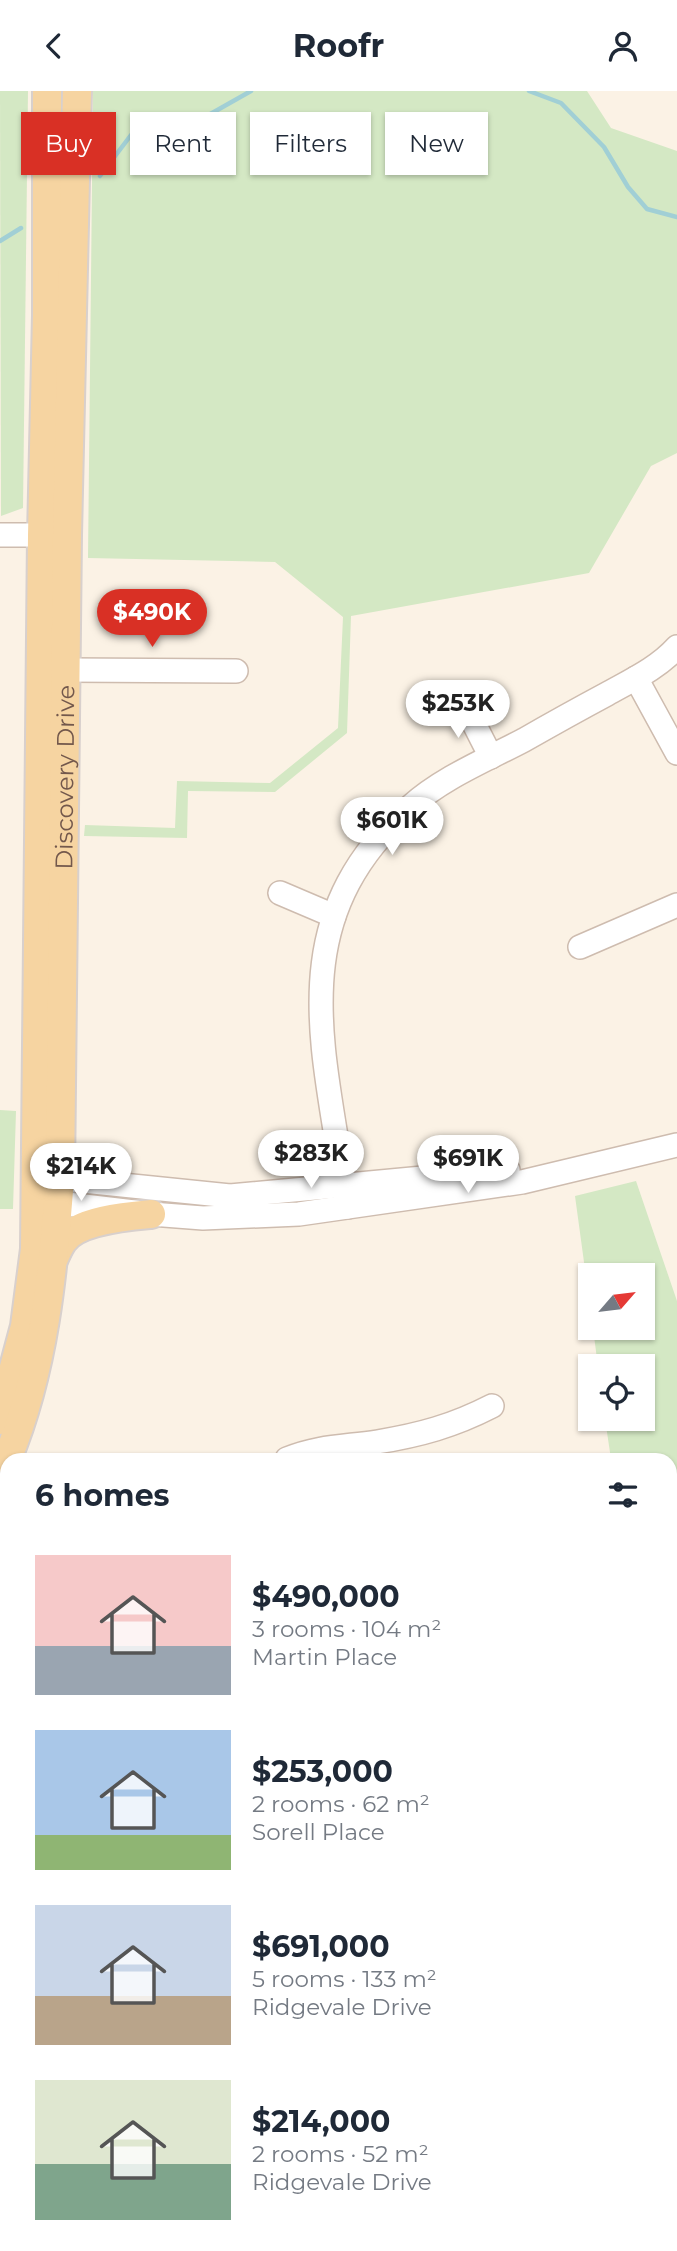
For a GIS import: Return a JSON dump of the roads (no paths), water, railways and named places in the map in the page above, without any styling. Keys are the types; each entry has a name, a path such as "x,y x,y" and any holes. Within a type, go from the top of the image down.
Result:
{"main road":[{"name":"Discovery Drive","path":"7,1453 8,1405 25,1327 35,1249 47,1189 67,670 55,535 47,315 47,91"},
{"name":"Discovery Drive","path":"8,1405 42,1338 53,1260 47,1189 55,535 76,91"},
{"path":"53,1260 63,1241 80,1230 110,1218 151,1214"}],"street":[{"path":"0,535 55,535"},
{"path":"345,1196 320,1007 324,951 334,916 353,875 384,832 412,805 461,773 636,678 665,659 677,647"},
{"path":"67,670 236,671"},
{"path":"636,678 677,753"},
{"path":"463,702 491,757"},
{"path":"280,893 334,916"},
{"path":"580,947 677,905"},
{"path":"47,1189 104,1184 230,1196 345,1196 522,1182 677,1145"},
{"path":"47,1189 151,1214 203,1218 285,1215 345,1196"},
{"path":"303,1453 311,1450 379,1450 461,1422 492,1406"}],"waterway":[{"path":"100,176 131,135 146,134 166,139 251,91"},
{"path":"529,91 561,103 604,147 628,187 647,209 677,217"},
{"path":"0,241 21,228"}]}
